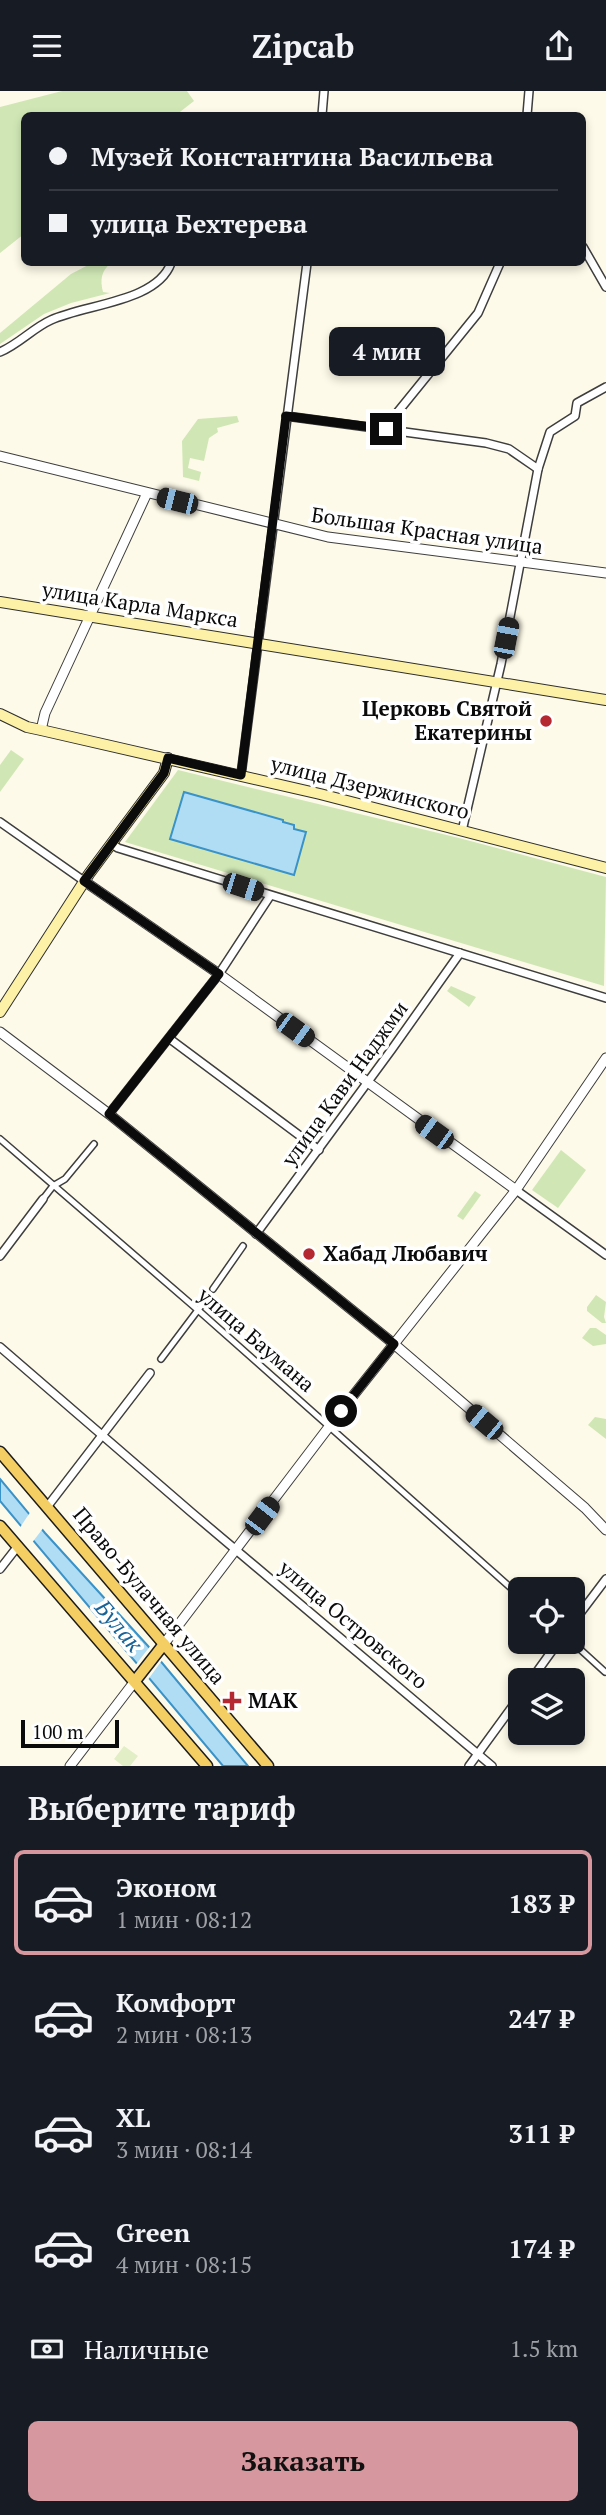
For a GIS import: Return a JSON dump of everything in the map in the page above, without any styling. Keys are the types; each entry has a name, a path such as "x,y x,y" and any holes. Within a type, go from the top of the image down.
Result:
{"main road":[{"name":"улица Карла Маркса","path":"0,600 498,680 606,700"},
{"name":"улица Карла Маркса","path":"498,680 606,695"},
{"name":"улица Дзержинского","path":"0,714 26,727 241,775 606,867"},
{"path":"0,1012 84,881 164,773 168,758"},
{"name":"Право-Булачная улица","path":"0,1452 161,1648 268,1766"},
{"path":"0,1526 137,1679 207,1766"},
{"path":"137,1679 161,1648"}],"street":[{"path":"322,112 323,91"},
{"path":"527,112 529,91"},
{"path":"586,252 606,287"},
{"path":"0,352 49,321 140,293 162,279 169,266"},
{"path":"241,775 307,266"},
{"path":"386,429 478,313 499,266"},
{"path":"462,831 498,680 538,469 550,432 575,415 577,403 606,387"},
{"path":"286,416 486,443 509,449 538,469"},
{"name":"Большая Красная улица","path":"0,456 328,537 606,573"},
{"path":"41,730 45,713 148,493"},
{"path":"0,822 219,974 606,1255"},
{"path":"112,844 606,998"},
{"path":"109,1114 219,974 270,895"},
{"name":"улица Кави Наджми","path":"256,1234 460,953"},
{"path":"0,1033 109,1114 394,1344 606,1530"},
{"path":"170,1039 319,1150"},
{"path":"161,1648 329,1426 516,1190 606,1058"},
{"name":"улица Баумана","path":"0,1139 198,1310 508,1585"},
{"path":"0,1256 53,1186 65,1179 94,1144"},
{"path":"213,1289 243,1246"},
{"path":"161,1359 204,1302"},
{"name":"улица Островского","path":"0,1346 492,1766"},
{"path":"47,1507 150,1373"},
{"path":"0,1569 18,1546"},
{"path":"585,1607 606,1579"},
{"path":"585,1653 606,1672 606,1678"},
{"path":"70,1766 137,1679"},
{"path":"469,1766 508,1712"}],"green space":[{"path":"62,91 187,91 194,101 180,112 21,112 21,236 0,253 0,107"},
{"path":"86,266 108,266 102,280 103,292 110,293 71,303 44,314 0,344 0,333 71,274"},
{"path":"237,416 239,422 217,428 218,432 209,438 204,461 190,458 188,468 201,472 199,481 183,477 182,441 198,419"},
{"path":"11,750 24,759 0,792 0,765"},
{"path":"178,770 459,838 606,877 604,986 125,842"},
{"path":"451,986 476,997 469,1007 447,991"},
{"path":"561,1150 586,1170 558,1208 532,1190"},
{"path":"475,1191 481,1195 463,1220 457,1216"},
{"path":"596,1295 606,1302 606,1323 602,1323 587,1311"},
{"path":"590,1328 596,1328 606,1335 606,1344 593,1346 582,1338"},
{"path":"595,1417 606,1419 606,1439 588,1425"},
{"path":"124,1746 138,1756 130,1766 123,1766 114,1759"}],"water":[{"path":"184,792 283,820 294,825 294,829 306,832 294,875 170,839"},
{"name":"Булак","path":"0,1479 45,1533 148,1646 248,1766 223,1766 0,1501"}],"pier":[{"path":"31,1511 44,1527 31,1544 19,1529"},
{"path":"151,1645 163,1659 147,1681 134,1667"}],"tunnel":[{"path":"204,1302 213,1289"}],"place":[{"name":"Церковь Святой Екатерины","path":"546,721"},
{"name":"Хабад Любавич","path":"309,1254"},
{"name":"МАК","path":"232,1701"}],"route":[{"path":"341,1411 394,1344 109,1114 219,974 84,881 164,773 168,758 241,775 286,416 386,429"}]}
